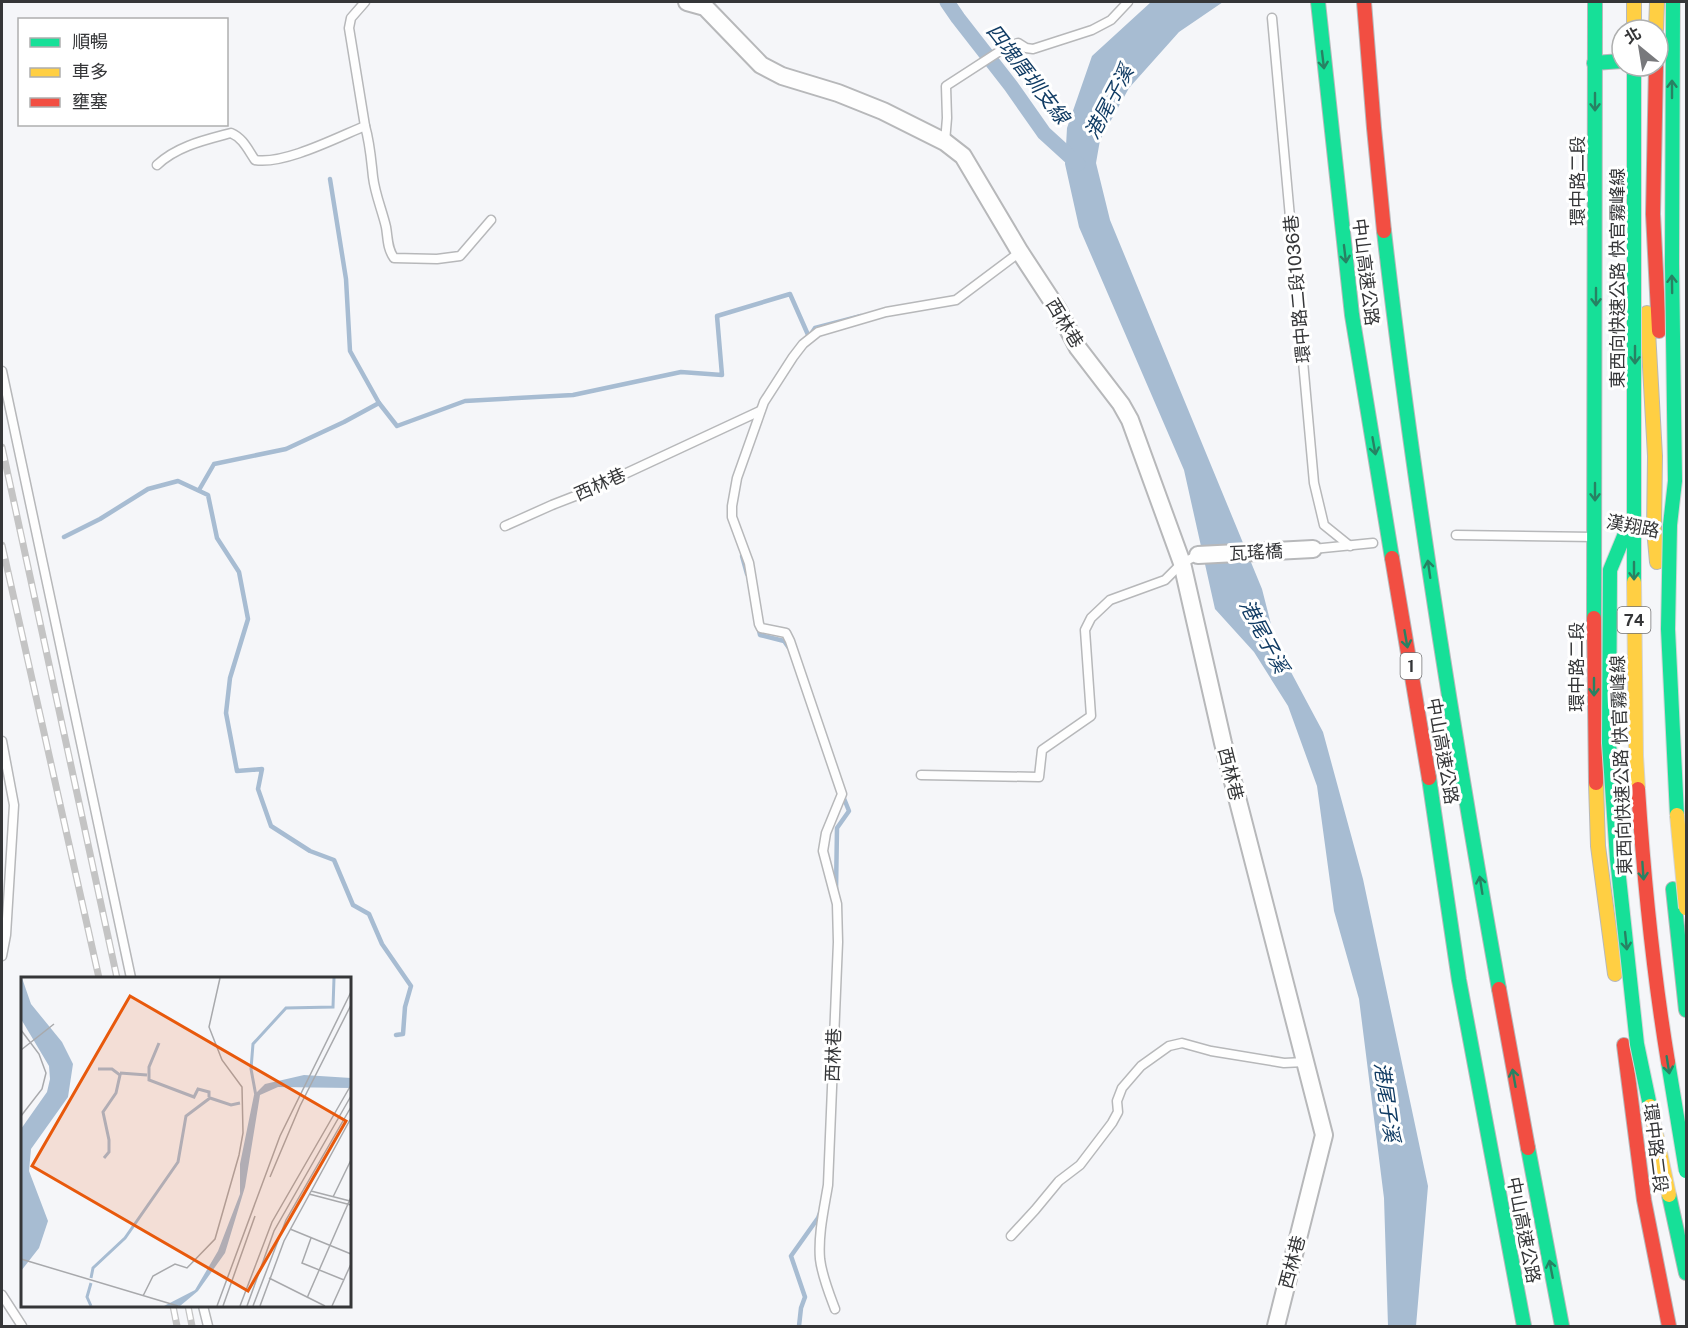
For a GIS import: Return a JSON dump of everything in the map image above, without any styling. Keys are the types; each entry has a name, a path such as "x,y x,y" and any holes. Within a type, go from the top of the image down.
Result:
{"main road":[{"name":"中山高速公路","path":"1318,2 1352,315 1440,842 1459,980 1524,1326"},
{"name":"中山高速公路","path":"1364,2 1368,67 1394,322 1434,604 1496,977 1562,1326"},
{"name":"環中路二段","path":"1595,2 1596,376 1605,532 1594,720 1598,846 1644,1200 1669,1326"},
{"path":"1634,2 1634,18"},
{"path":"1645,18 1646,2"},
{"path":"1656,18 1657,2"},
{"name":"74","path":"1673,2 1672,264 1675,481 1670,525 1668,628 1674,786 1686,908"},
{"path":"1670,61 1686,60"},
{"path":"1594,63 1610,62"},
{"name":"東西向快速公路 快官霧峰線","path":"1634,78 1636,756 1645,891 1655,983 1686,1171"},
{"path":"1644,78 1644,249 1661,529"},
{"path":"1656,78 1653,214 1665,822 1686,1010"},
{"path":"1675,481 1686,513"},
{"path":"1635,510 1610,570 1609,743 1617,859 1637,1044 1686,1273"},
{"name":"漢翔路","path":"1605,532 1686,529"},
{"name":"漢翔路","path":"1605,532 1661,550 1686,552"},
{"path":"1661,550 1665,592 1677,864 1686,931"}],"street":[{"name":"西林巷","path":"687,2 705,7 761,65 782,76 883,111 945,142 963,156 1020,252 1058,310 1078,348 1121,404 1130,420 1182,563 1223,743 1324,1135 1276,1326"},
{"name":"瓦瑤橋","path":"1198,555 1313,549"}],"lane":[{"path":"365,2 351,18 349,28 365,126 370,141 373,178 388,245 394,258 437,259 460,256 491,219"},
{"path":"945,142 946,86 1000,51 1018,43 1026,48 1041,47 1092,30 1111,20 1128,2"},
{"name":"環中路二段1036巷","path":"1272,18 1314,483 1324,525 1350,546"},
{"path":"157,165 176,151 231,133 238,136 255,160 260,161 289,156 365,126"},
{"name":"西林巷","path":"835,1309 826,1286 820,1259 822,1214 828,1185 838,942 837,904 823,851 826,833 842,794 790,641 786,633 761,628 759,624 748,563 732,517 737,478 764,402 803,344 818,332 886,312 956,300 1020,252"},
{"path":"2,371 131,977"},
{"name":"西林巷","path":"505,526 588,491 760,411"},
{"path":"1456,535 1605,532"},
{"path":"1313,549 1373,543"},
{"path":"921,775 1039,777 1042,750 1091,716 1086,630 1091,618 1110,600 1165,580 1182,563 1198,555"},
{"path":"2,741 14,805 6,935 2,956"},
{"path":"1011,1236 1059,1180 1080,1165 1112,1123 1118,1112 1117,1101 1122,1088 1141,1066 1169,1046 1182,1043 1211,1051 1284,1064 1305,1062"},
{"path":"2,1295 22,1326"},
{"path":"203,1307 208,1326"}],"water":[{"name":"港尾子溪","path":"1151,2 1223,2 1179,32 1129,88 1100,140 1096,163 1110,220 1262,589 1276,644 1323,732 1363,879 1428,1186 1416,1326 1388,1326 1384,1198 1359,999 1334,911 1317,786 1288,706 1254,652 1215,609 1184,470 1079,227 1065,164 1067,128 1092,56"}],"waterway":[{"name":"四塊厝圳支線","path":"947,2 1044,133 1078,164"},
{"path":"330,179 346,279 350,351 379,403 397,426 465,401 573,395 681,372 722,375 717,316 790,294 809,337"},
{"path":"811,334 815,328 861,316"},
{"path":"199,490 214,464 286,449 379,403"},
{"path":"64,537 100,519 148,489 178,481 208,495 217,538 239,572 248,619 230,678 226,713 237,771 262,769 258,789 271,826 310,851 334,860 353,905 369,914 382,944 411,986 405,1007 403,1034 396,1035"},
{"path":"742,556 747,574"},
{"path":"758,626 760,635 784,641 789,648"},
{"path":"836,891 837,828 849,811 843,796"},
{"path":"799,1326 805,1297 791,1256 820,1213"}],"railway":[{"path":"2,447 117,977"},
{"path":"2,545 99,977"},
{"path":"173,1307 177,1326"},
{"path":"188,1307 192,1326"}],"traffic: fast":[{"path":"1318,2 1352,315 1392,558"},
{"path":"1594,618 1595,2"},
{"path":"1673,2 1672,264 1675,481 1670,525 1668,629 1677,815"},
{"path":"1594,63 1610,62"},
{"path":"1634,78 1634,582"},
{"path":"1384,231 1435,611 1499,989"},
{"path":"1629,524 1610,570 1609,743 1617,859 1637,1044 1650,1106"},
{"path":"1429,778 1459,980 1524,1326"},
{"path":"1673,889 1686,1010"},
{"path":"1668,1062 1686,1171"},
{"path":"1528,1148 1562,1326"},
{"path":"1669,1195 1686,1273"}],"traffic: slow":[{"path":"1634,2 1634,18"},
{"path":"1656,18 1657,2"},
{"path":"1647,313 1655,456 1654,529 1657,562"},
{"path":"1634,582 1638,789"},
{"path":"1596,783 1598,846 1615,974"},
{"path":"1677,815 1686,908"},
{"path":"1650,1106 1669,1195"}],"traffic: jam":[{"path":"1364,2 1384,231"},
{"path":"1656,78 1653,214 1659,331"},
{"path":"1392,558 1429,778"},
{"path":"1594,618 1596,783"},
{"path":"1638,789 1650,926 1668,1062"},
{"path":"1499,989 1528,1148"},
{"path":"1624,1045 1644,1200 1669,1326"}]}
